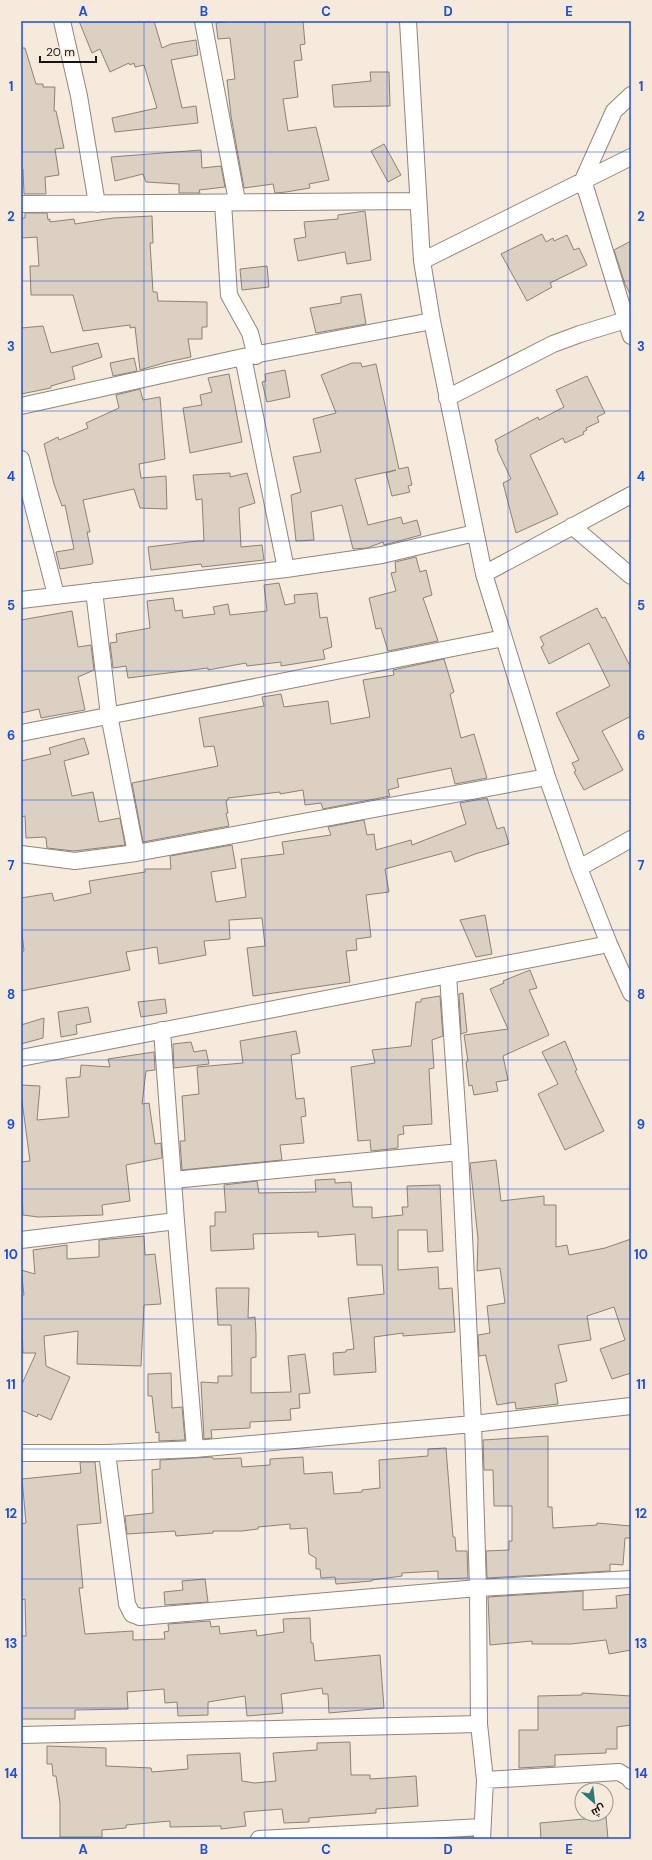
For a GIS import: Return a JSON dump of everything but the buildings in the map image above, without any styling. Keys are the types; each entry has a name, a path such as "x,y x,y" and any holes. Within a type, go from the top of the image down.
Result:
{"street":[{"path":"62,21 79,96 97,204"},
{"path":"203,21 230,202 229,295 250,333 250,356 286,569"},
{"path":"408,21 422,261 447,398 484,574 547,777 579,868 609,944 630,989"},
{"path":"631,95 614,111 583,180 631,336"},
{"path":"422,261 631,157"},
{"path":"21,204 418,201"},
{"path":"21,406 250,356 432,320"},
{"path":"447,398 553,344 626,320"},
{"path":"21,459 56,595"},
{"path":"484,574 631,495"},
{"path":"572,526 631,576"},
{"path":"21,600 286,569 382,555 475,533"},
{"path":"94,591 109,715 136,853"},
{"path":"21,733 504,638"},
{"path":"21,854 75,861 136,853 547,777"},
{"path":"579,868 631,839"},
{"path":"21,1058 609,944"},
{"path":"260,1839 482,1833 485,1780 479,1724 478,1588 473,1424 460,1152 448,975"},
{"path":"162,1030 195,1449"},
{"path":"173,1180 460,1152"},
{"path":"21,1240 176,1221"},
{"path":"21,1453 107,1453 195,1449 473,1424 631,1406"},
{"path":"107,1453 127,1604 132,1614 140,1617 478,1588 631,1579"},
{"path":"21,1735 479,1724"},
{"path":"485,1780 619,1772 631,1781"}]}
